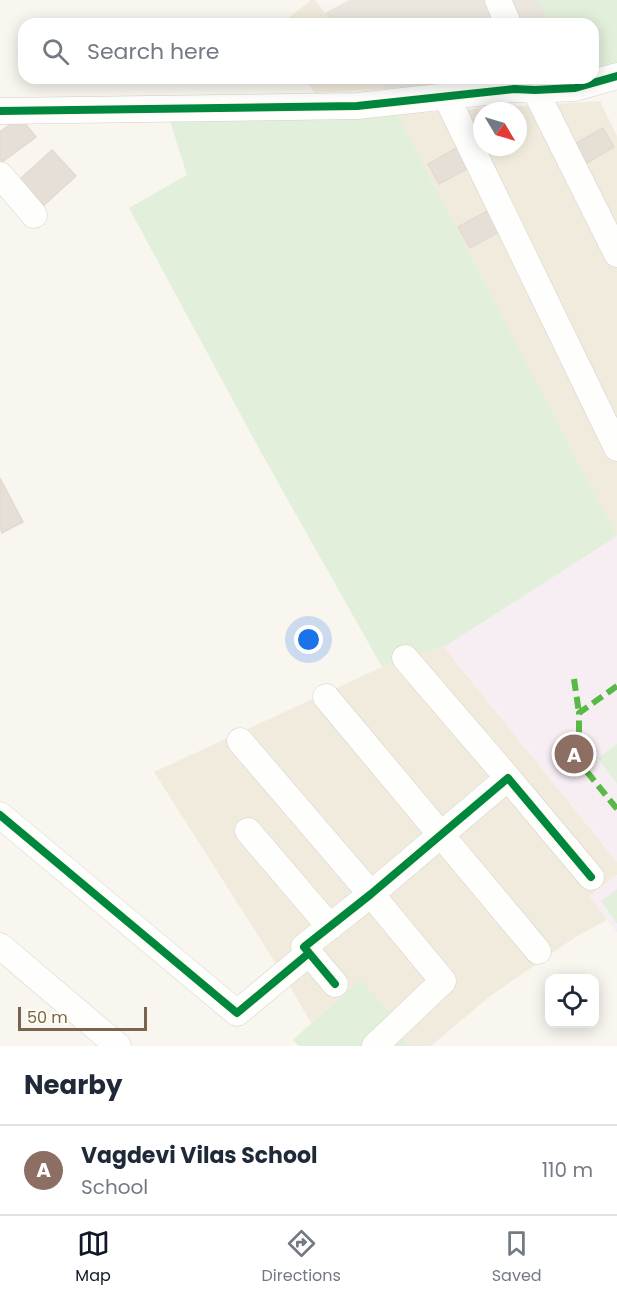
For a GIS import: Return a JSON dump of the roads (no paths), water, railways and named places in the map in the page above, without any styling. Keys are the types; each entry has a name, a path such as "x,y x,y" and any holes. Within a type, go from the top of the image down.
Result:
{"street":[{"path":"498,0 506,18"},
{"path":"599,81 617,76"},
{"path":"0,111 357,106 521,86 575,88 589,84"},
{"path":"521,86 617,254"},
{"path":"446,96 617,448"},
{"path":"0,175 34,215"},
{"path":"405,658 591,877"},
{"path":"326,697 538,951"},
{"path":"240,741 443,981 375,1046"},
{"path":"335,984 304,947 371,894 508,778"},
{"path":"0,815 237,1013 309,953"},
{"path":"248,831 330,927"},
{"path":"0,946 118,1046"}],"place":[{"name":"Vagdevi Vilas School","path":"574,754"}]}
